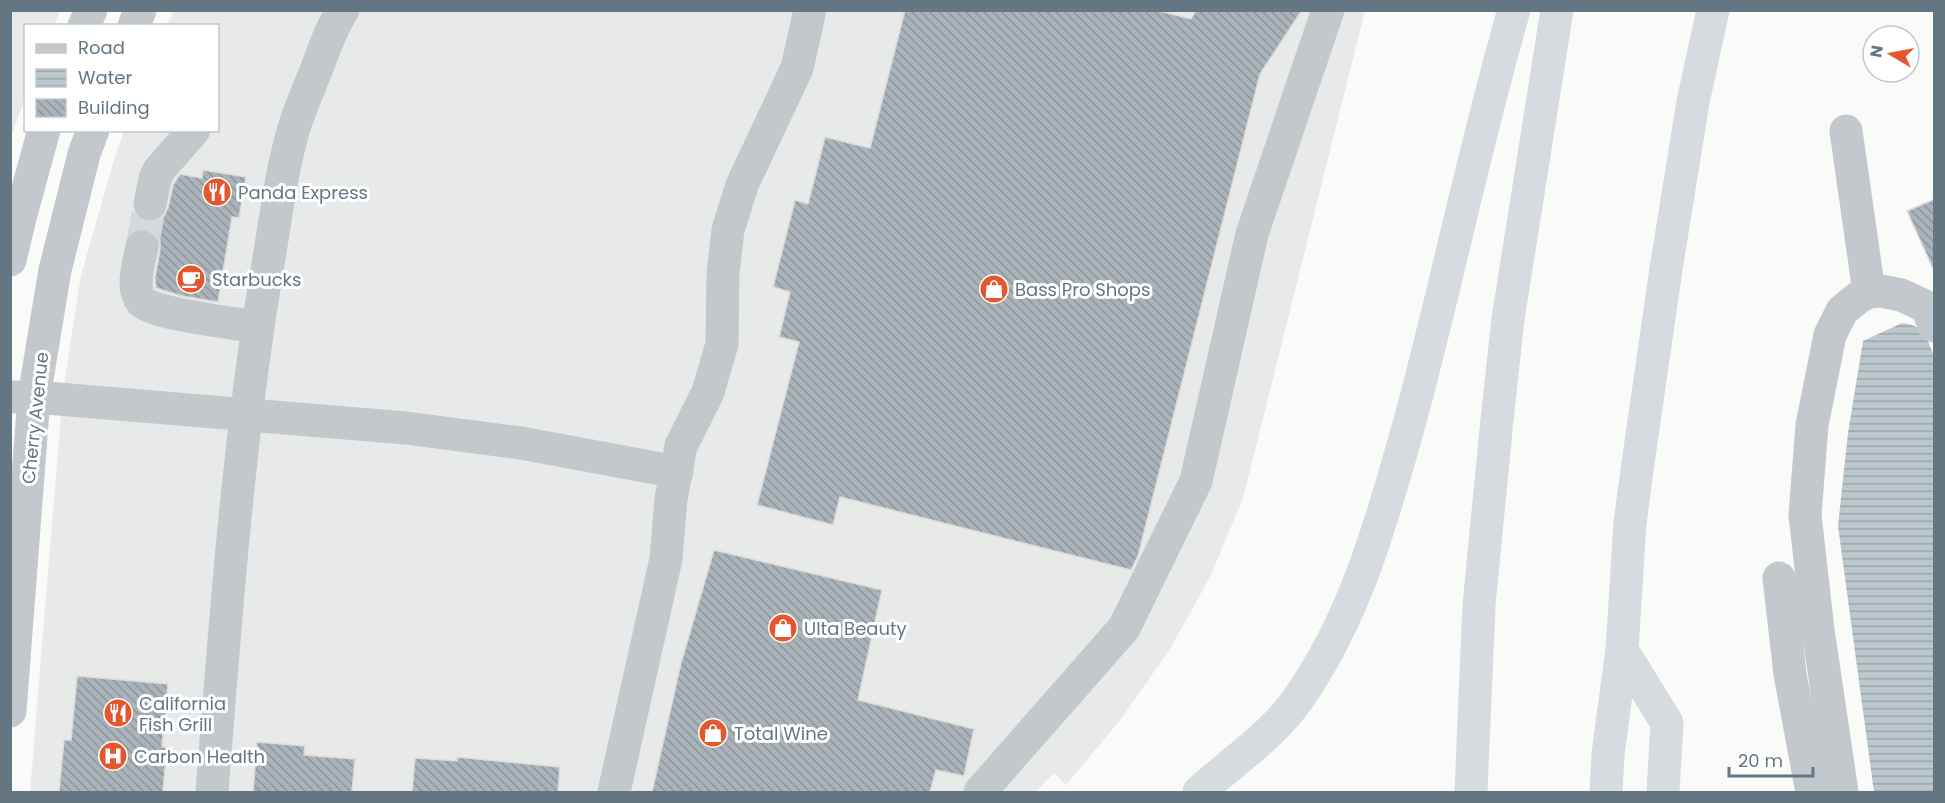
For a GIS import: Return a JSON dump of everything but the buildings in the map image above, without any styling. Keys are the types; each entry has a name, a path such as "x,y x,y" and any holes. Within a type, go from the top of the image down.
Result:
{"highway":[{"path":"1199,792 1264,736 1297,700 1351,605 1377,536 1424,371 1487,107 1514,10"},
{"path":"1471,792 1479,605 1508,319 1557,10"},
{"path":"1606,792 1608,754 1622,650 1630,523 1693,102 1713,10"},
{"path":"1622,650 1666,723 1663,792"}],"street":[{"path":"85,24 91,10"},
{"path":"212,792 235,508 257,327 278,205 296,120 328,40 343,10"},
{"path":"614,792 666,559 671,499 681,446 708,392 722,344 723,273 728,230 742,185 797,69 810,10"},
{"path":"980,792 1124,628 1196,481 1252,234 1328,10"},
{"path":"10,260 43,132"},
{"name":"Cherry Avenue","path":"10,711 22,397 84,154 92,132"},
{"path":"150,204 159,170 192,132"},
{"path":"1846,132 1869,292"},
{"path":"142,247 136,288 142,302 166,311 257,327"},
{"path":"1842,792 1818,630 1805,515 1812,425 1830,335 1842,311 1859,297 1869,292 1881,291 1901,295 1927,307 1935,326"},
{"path":"22,397 406,428 521,442 677,472"},
{"path":"1779,578 1790,674 1812,792"}],"shaded area":[{"path":"11,10 60,11 54,24 24,24 24,101 11,138"},
{"path":"174,11 1365,11 1243,498 1210,577 1170,649 1121,719 1066,785 1054,773 1036,792 30,792 63,391 81,275 113,163 124,132 219,132 219,24 168,24"}],"water":[{"path":"1902,323 1916,327 1924,334 1934,356 1934,792 1874,792 1838,526 1848,433 1863,341"}],"tunnel":[{"path":"142,247 150,204"}],"place":[{"name":"Panda Express","path":"217,192"},
{"name":"Starbucks","path":"191,279"},
{"name":"Bass Pro Shops","path":"994,289"},
{"name":"Ulta Beauty","path":"783,628"},
{"name":"California Fish Grill","path":"118,713"},
{"name":"Total Wine","path":"713,733"},
{"name":"Carbon Health","path":"113,756"}]}
